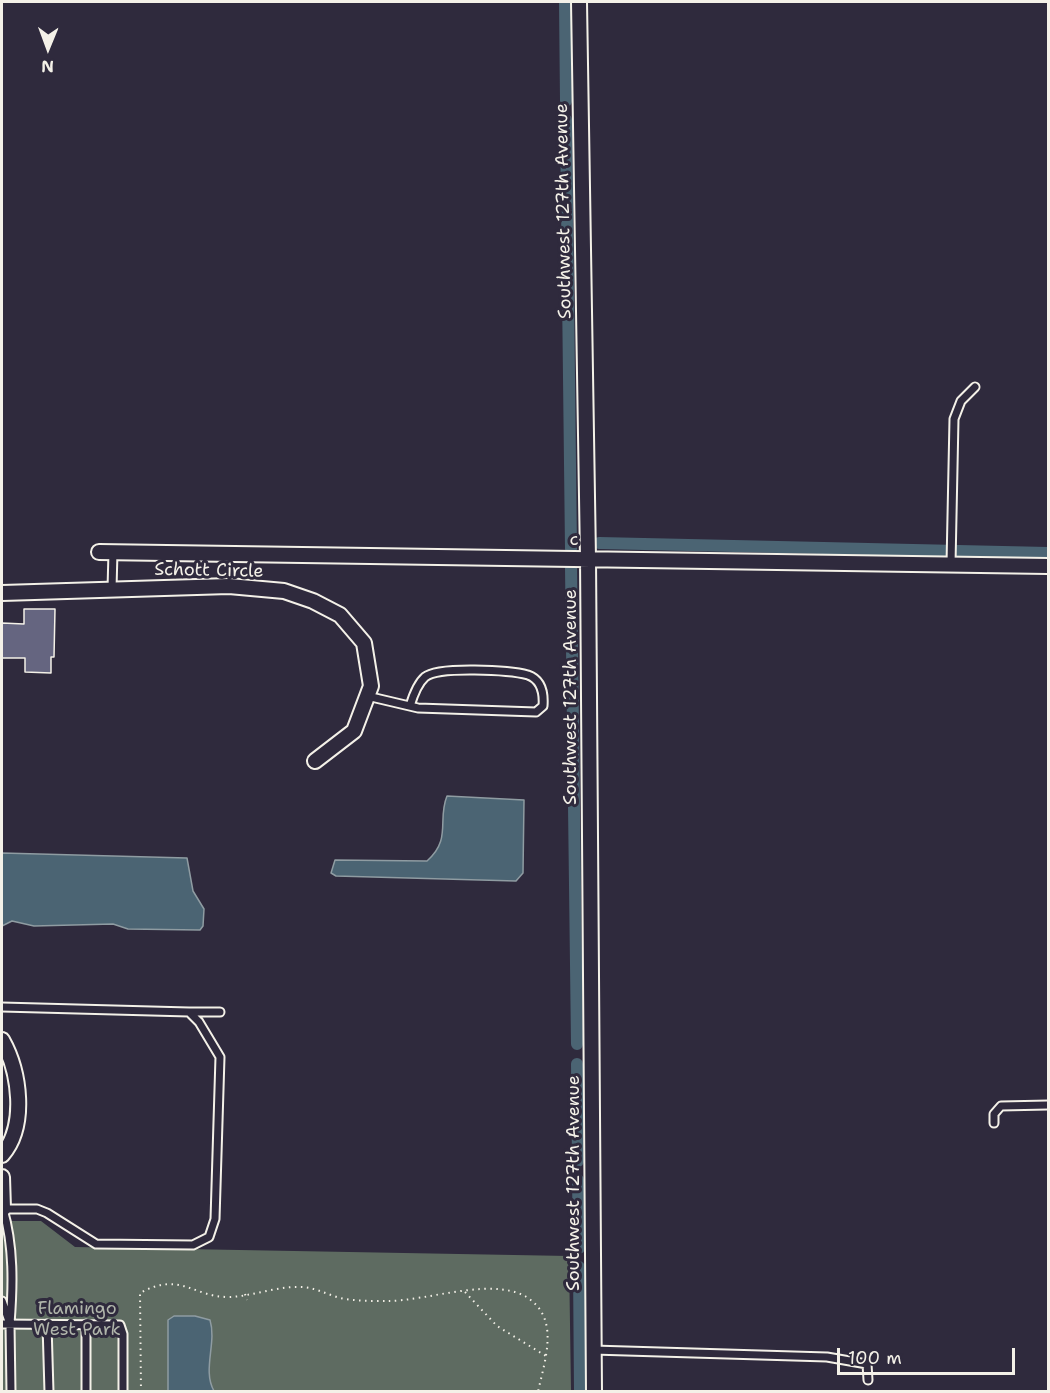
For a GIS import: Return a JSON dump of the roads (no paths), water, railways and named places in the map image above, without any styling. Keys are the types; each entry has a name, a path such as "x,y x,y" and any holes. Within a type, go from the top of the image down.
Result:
{"street":[{"name":"Southwest 127th Avenue","path":"579,2 588,558 594,1392"},
{"name":"c","path":"106,552 951,562 1048,566"},
{"name":"Schott Circle","path":"2,593 229,586 284,591 313,601 340,615 364,643 371,686 354,731 315,761"},
{"path":"2,1040 12,1067 18,1104 12,1144 2,1155"},
{"path":"2,1177 2,1211"}],"lane":[{"path":"951,562 954,418 961,401 975,387"},
{"path":"106,552 112,589"},
{"path":"367,696 410,706 469,711 536,712 543,706 544,694 540,685 529,675 491,671 436,671 420,684 410,706"},
{"path":"2,1007 220,1012"},
{"path":"11,1392 10,1231 2,1211 37,1209 54,1216 88,1242 96,1244 181,1246 203,1242 212,1232 215,1219 220,1057 199,1022 189,1012"},
{"path":"994,1123 994,1114 1001,1106 1048,1105"},
{"path":"2,1301 10,1324"},
{"path":"2,1324 115,1324 122,1329 123,1392"},
{"path":"47,1324 49,1392"},
{"path":"86,1324 86,1392"},
{"path":"593,1350 827,1357 867,1364 868,1380"}],"water":[{"path":"447,796 524,800 523,873 516,881 336,876 331,873 335,860 427,861 435,853 442,837 444,805"},
{"path":"2,853 187,858 193,891 204,909 203,926 200,930 128,929 113,924 34,926 12,921 2,926"},
{"path":"174,1316 195,1316 210,1320 212,1338 209,1374 214,1391 168,1391 168,1320"}],"waterway":[{"path":"565,2 566,101"},
{"path":"566,120 571,549"},
{"path":"599,543 1048,553"},
{"path":"571,568 577,1044"},
{"path":"577,1064 578,1161"},
{"path":"578,1180 579,1248"},
{"path":"579,1267 580,1392"}],"park label":[{"name":"Flamingo West Park","path":"77,1319"}]}
